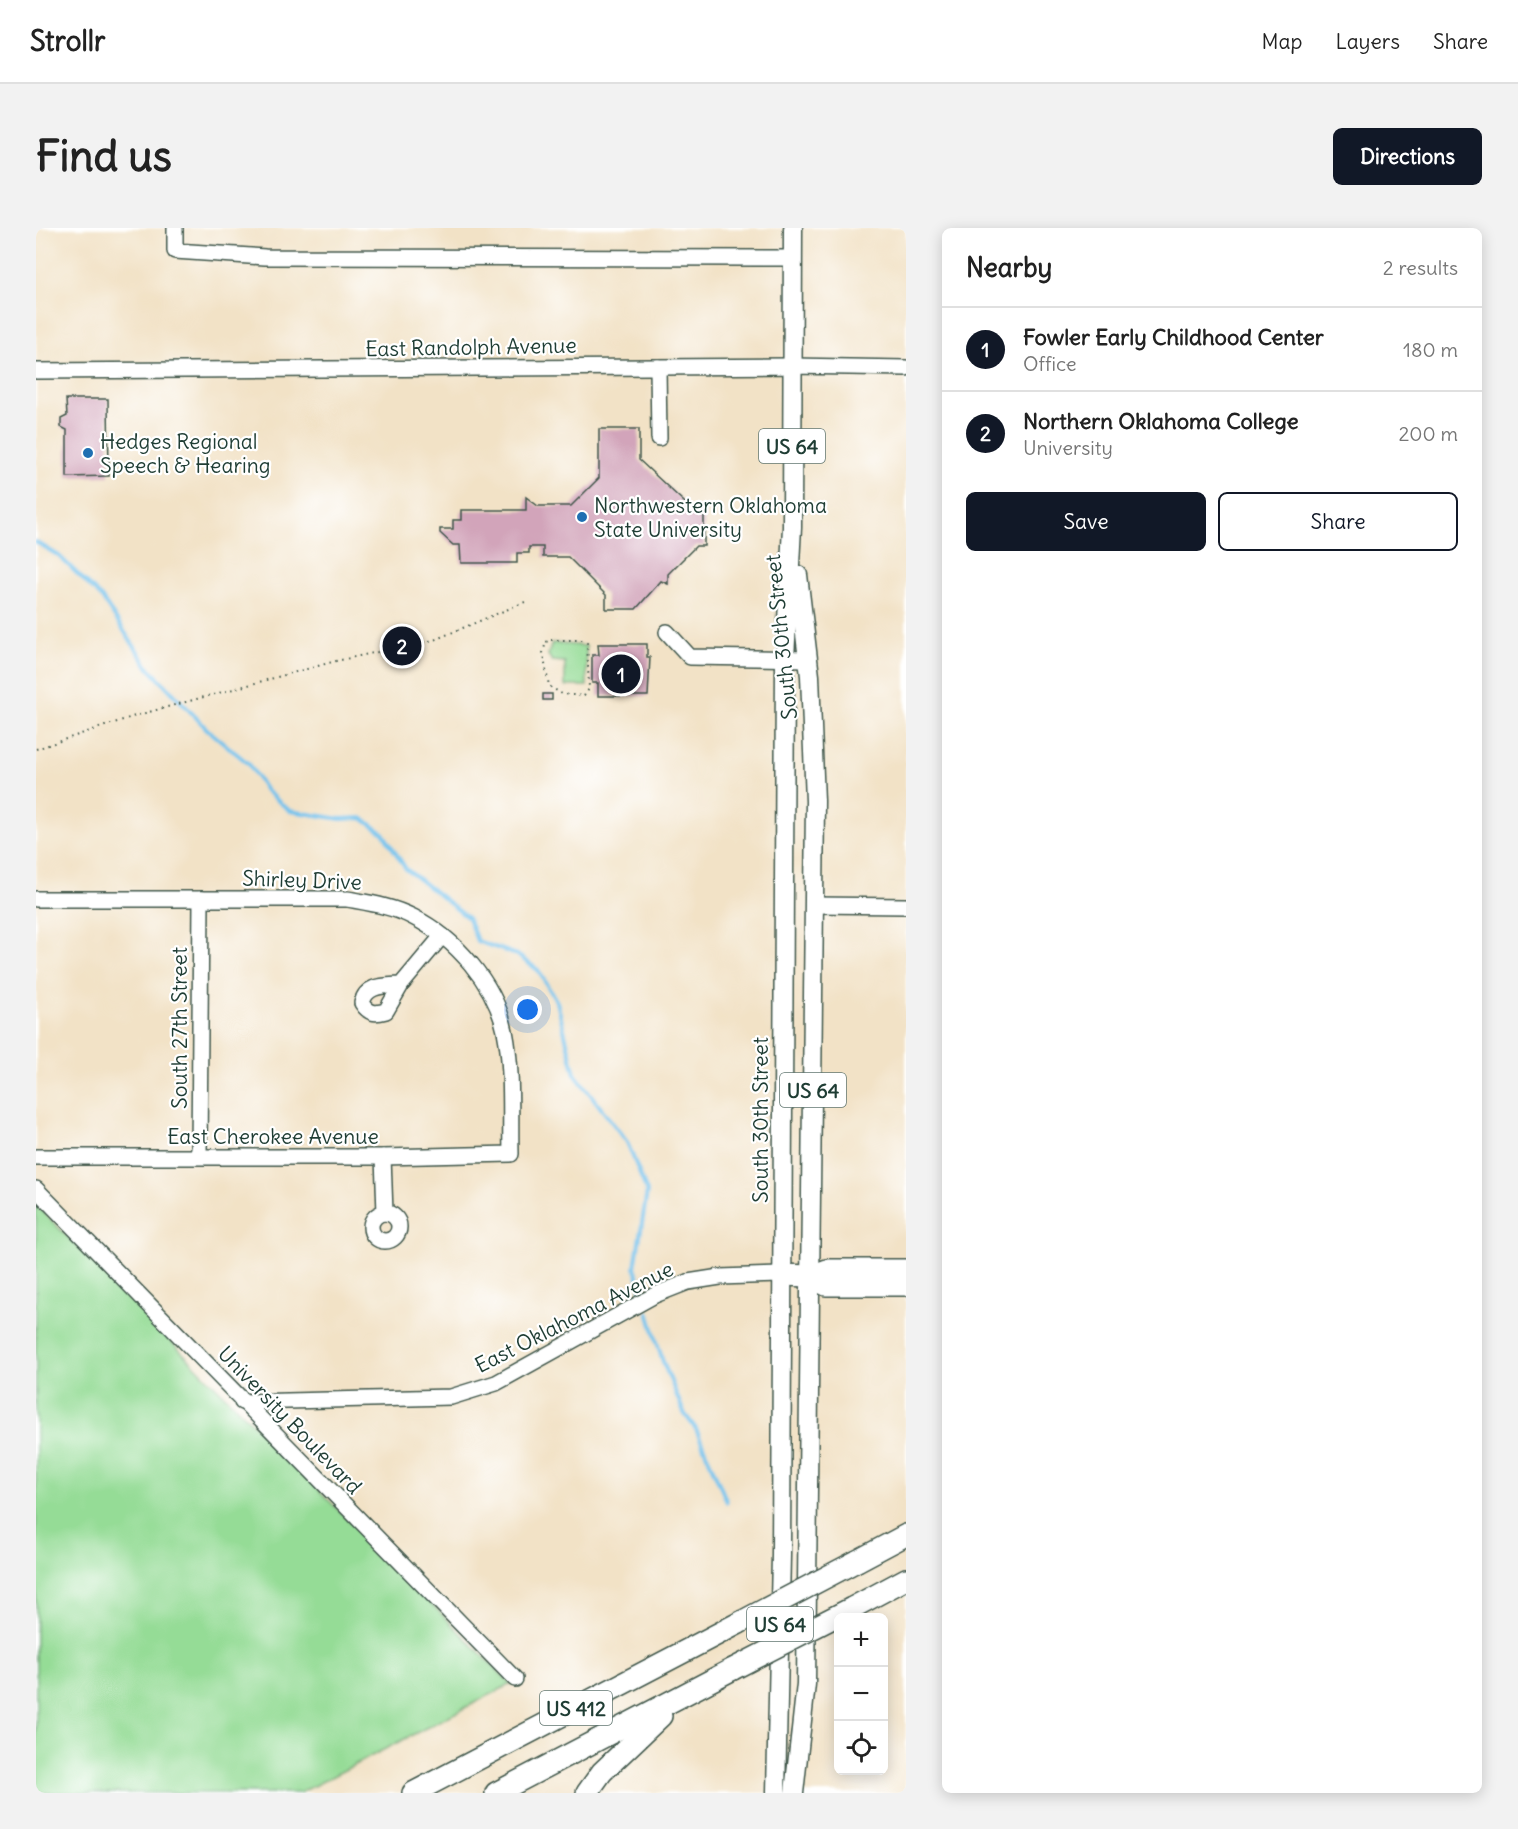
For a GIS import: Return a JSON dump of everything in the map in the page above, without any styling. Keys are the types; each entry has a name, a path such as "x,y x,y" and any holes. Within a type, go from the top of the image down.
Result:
{"highway":[{"path":"781,1275 811,1276 827,1270 906,1270"},
{"path":"811,1276 826,1285 906,1285"},
{"name":"US 412","path":"413,1793 857,1561 902,1535"},
{"name":"US 64","path":"587,1793 602,1772 680,1697 906,1579"},
{"name":"US 412","path":"496,1793 680,1697"}],"main road":[{"name":"US 64","path":"792,527 793,228"},
{"name":"South 30th Street","path":"776,1793 781,1578 785,658 792,527"},
{"name":"South 30th Street","path":"792,527 808,658 815,801 806,1684 794,1793"},
{"path":"784,904 814,905"}],"street":[{"path":"176,228 175,251 265,256 792,258"},
{"name":"East Randolph Avenue","path":"36,372 792,366 906,368"},
{"path":"658,367 658,438"},
{"path":"667,632 690,657 808,658"},
{"name":"Shirley Drive","path":"36,899 346,899 378,904 412,916 442,936 473,965 490,992 504,1028 509,1058 511,1154"},
{"name":"South 27th Street","path":"199,1156 201,899"},
{"path":"814,905 906,906"},
{"path":"401,986 442,936"},
{"name":"East Cherokee Avenue","path":"36,1157 383,1157 511,1154"},
{"path":"383,1157 385,1213"},
{"name":"University Boulevard","path":"36,1189 515,1679"},
{"name":"East Oklahoma Avenue","path":"242,1402 452,1397 496,1383 655,1294 688,1282 720,1277 781,1275"}],"path":[{"path":"36,749 166,707 336,661 434,640 525,602"},
{"path":"552,640 585,641 589,647 589,669 587,694 578,696 559,693 548,682 544,644 552,640"},
{"path":"589,669 595,669"}],"green space":[{"path":"552,643 586,646 587,686 565,686 565,662 552,661 548,655"},
{"path":"36,1205 511,1684 300,1793 36,1793"}],"building":[{"name":"Hedges Regional Speech & Hearing","path":"66,399 108,399 109,476 67,477 67,430 61,427 61,419 67,416"},
{"name":"Northwestern Oklahoma State University","path":"599,429 639,429 639,460 697,514 704,514 704,546 696,546 668,574 668,584 661,581 636,609 606,609 606,595 568,557 543,557 543,547 529,547 529,553 517,553 517,563 461,563 460,545 453,545 440,533 440,529 453,529 453,520 461,520 461,510 526,510 526,497 538,506 571,506 599,478"},
{"path":"598,644 647,644 647,657 650,657 648,696 598,696 598,683 592,683 592,655 599,655"},
{"path":"543,694 552,694 552,700 543,700"}],"waterway":[{"path":"36,542 59,556 101,597 149,668 207,729 249,764 266,791 290,811 341,819 362,818 383,833 406,869 468,918 477,941 517,955 538,970 557,1002 575,1074 627,1142 647,1192 635,1267 641,1289"},
{"path":"648,1312 663,1362 684,1413 696,1429 727,1502"}],"place":[{"name":"Hedges Regional Speech & Hearing","path":"88,453"},
{"name":"Northwestern Oklahoma State University","path":"582,517"},
{"name":"Northern Oklahoma College","path":"402,646"},
{"name":"Fowler Early Childhood Center","path":"621,674"}]}
